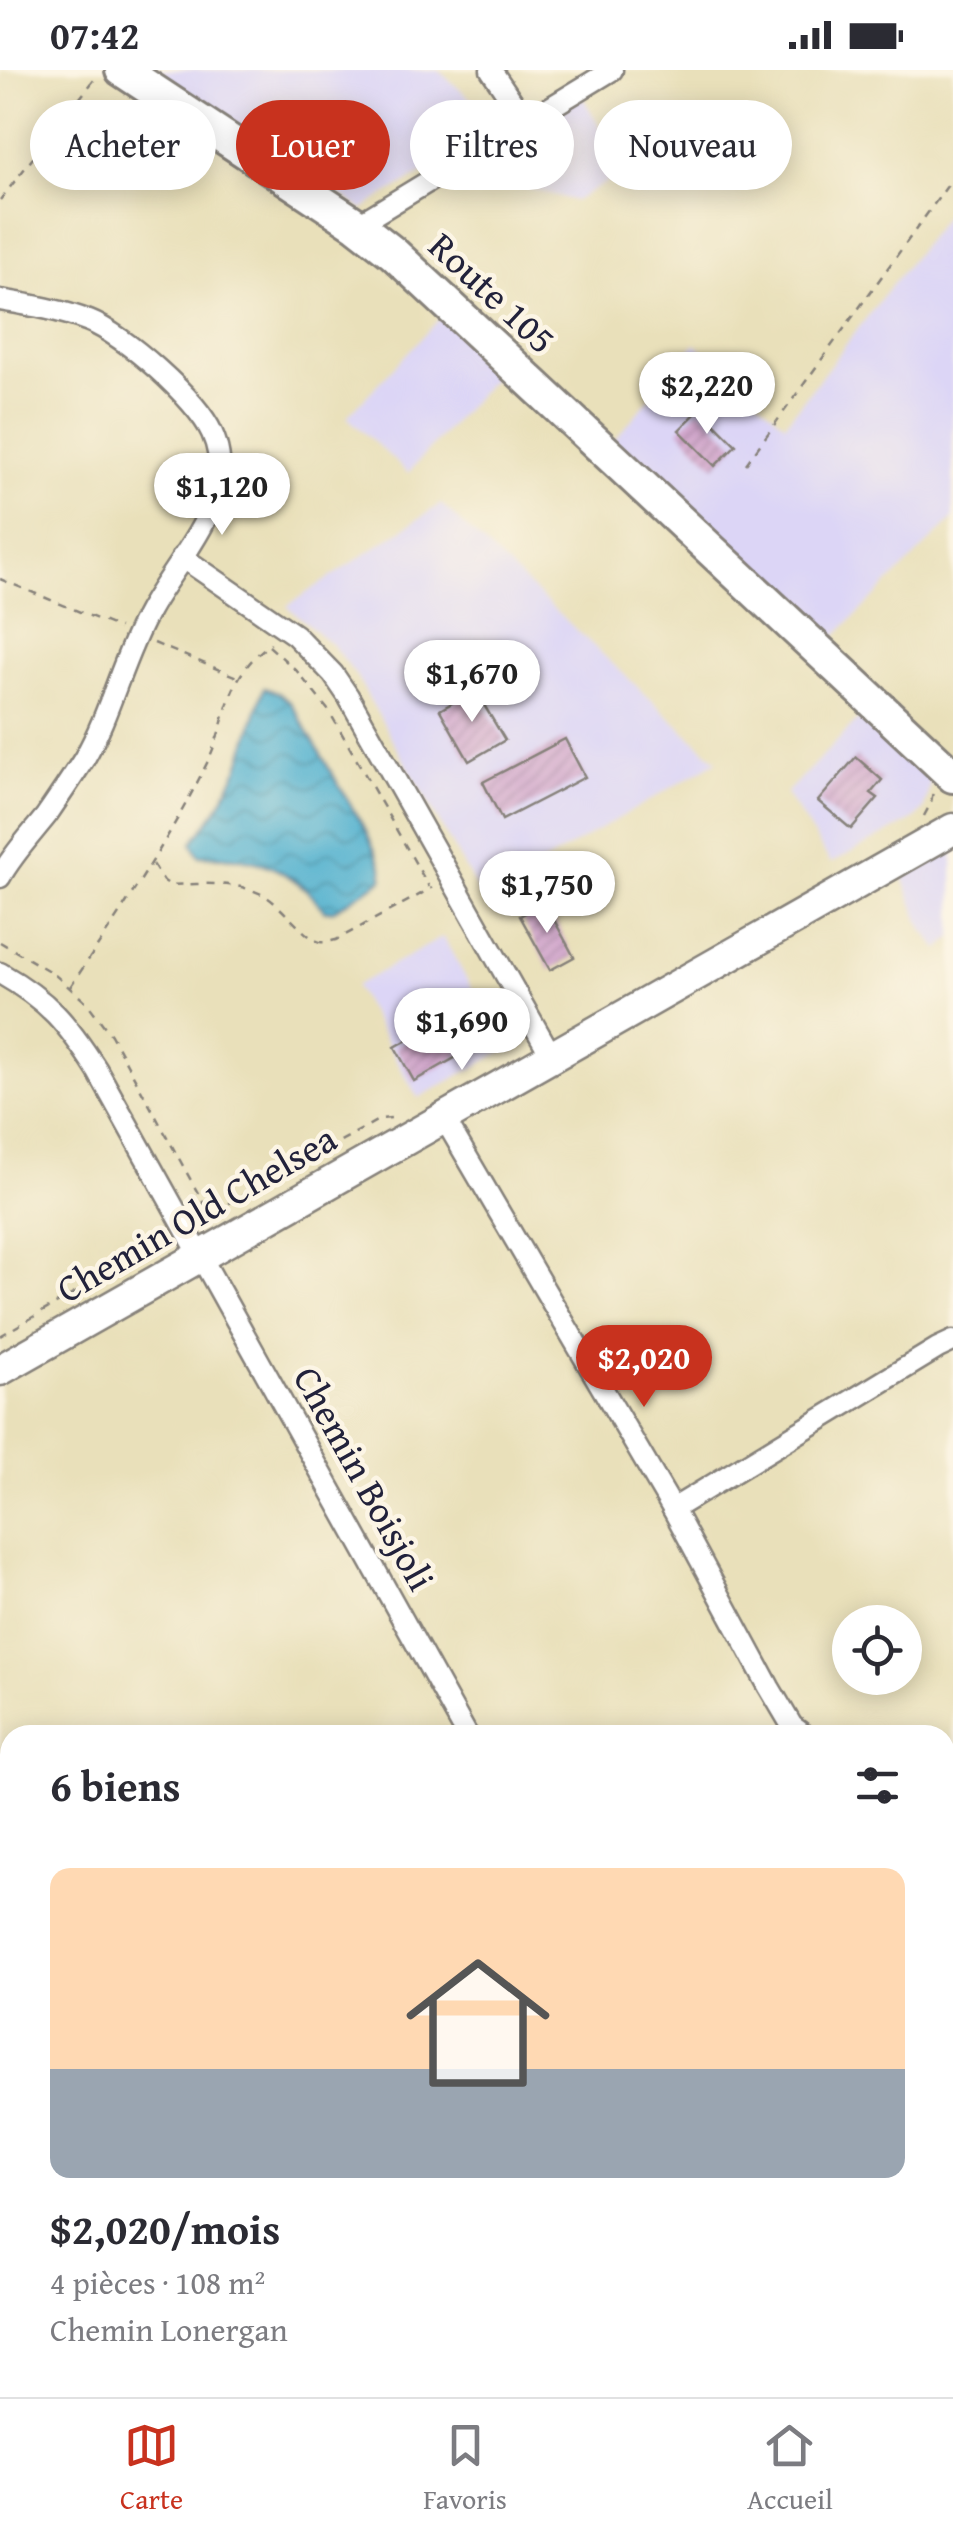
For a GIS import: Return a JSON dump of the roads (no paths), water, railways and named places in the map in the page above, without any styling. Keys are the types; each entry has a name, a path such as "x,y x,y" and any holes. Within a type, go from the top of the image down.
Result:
{"main road":[{"name":"Route 105","path":"122,70 357,225 393,253 945,781"}],"street":[{"path":"492,70 512,100"},
{"path":"562,100 612,70"},
{"path":"357,225 414,190"},
{"path":"0,300 62,312 116,335 157,370 205,420 217,448 219,478 210,507 134,638 86,756 0,877"},
{"path":"182,557 288,630 317,656 348,696 552,1057"},
{"name":"Chemin Old Chelsea","path":"0,1370 953,829"},
{"name":"Chemin Boisjoli","path":"0,973 32,992 58,1014 77,1038 461,1725"},
{"path":"444,1118 673,1509 791,1725"},
{"path":"673,1509 953,1341"}],"water":[{"path":"264,688 291,703 367,833 382,867 383,878 379,882 334,910 325,911 299,883 270,866 237,858 199,856 192,843 218,808 239,767"}]}
